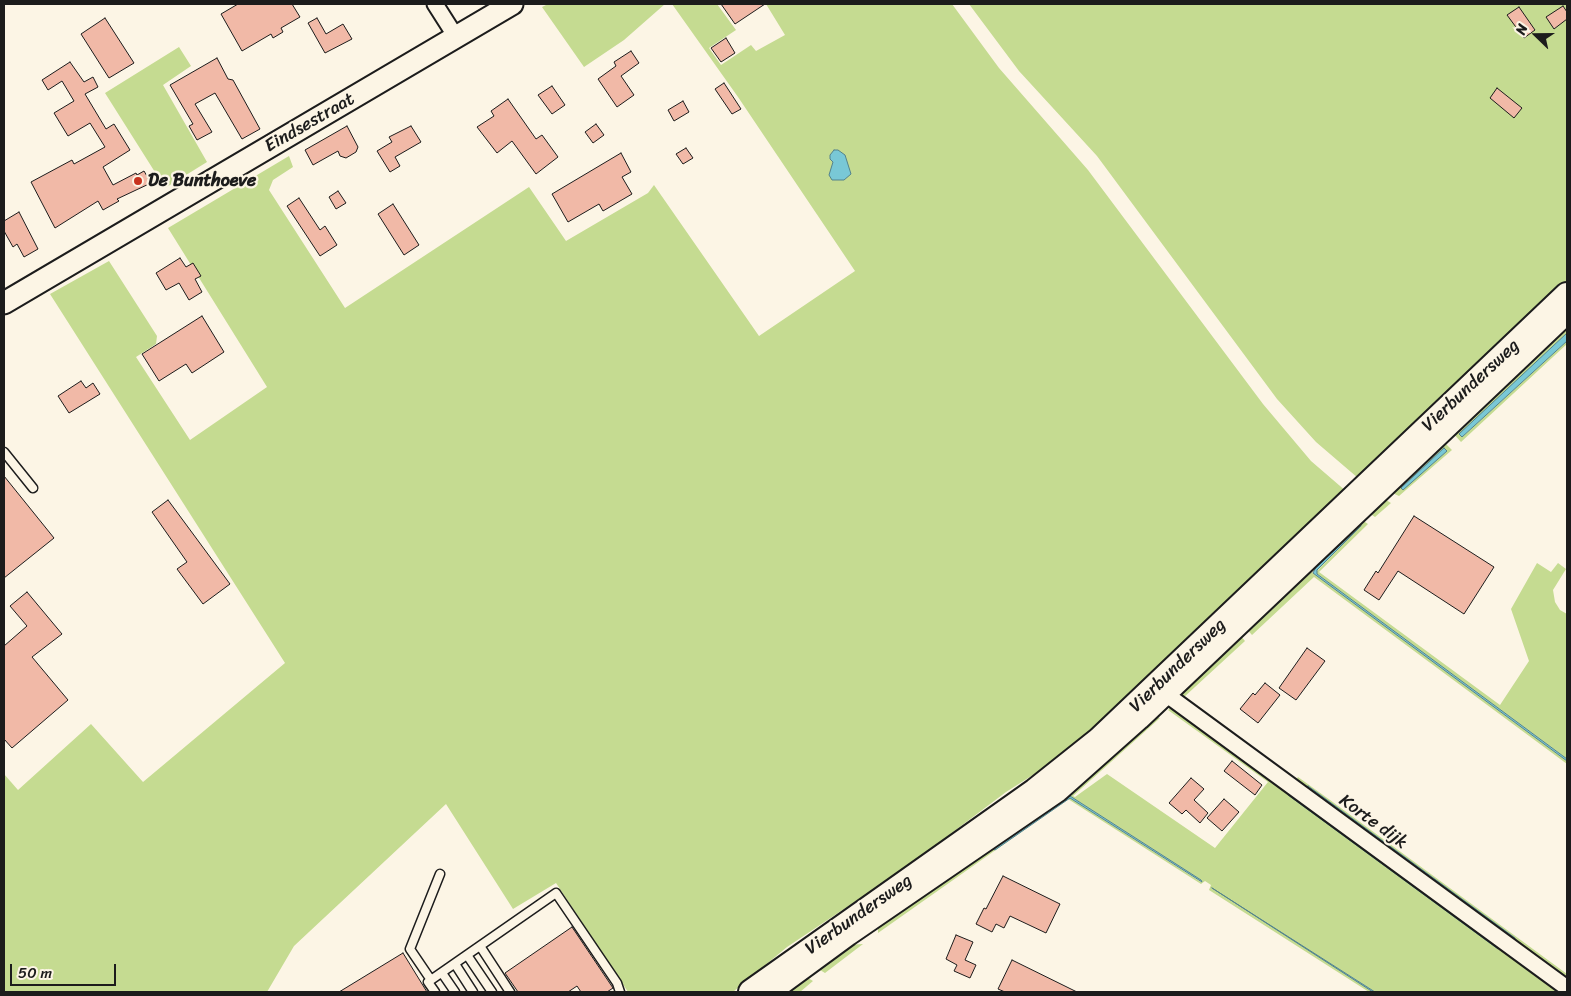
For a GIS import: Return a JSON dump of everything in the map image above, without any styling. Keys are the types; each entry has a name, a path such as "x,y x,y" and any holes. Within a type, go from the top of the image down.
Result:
{"main road":[{"name":"Vierbundersweg","path":"752,992 1035,791 1161,691 1567,295"}],"street":[{"path":"435,4 456,36"},
{"name":"Eindsestraat","path":"4,303 512,4"},
{"name":"Vierbundersweg","path":"775,992 865,926 1060,793 1161,691 1567,317"},
{"name":"Korte dijk","path":"1161,691 1567,988"}],"lane":[{"path":"4,452 33,488"},
{"path":"431,980 410,949 440,874"},
{"path":"435,992 428,982 556,893 617,983 620,992"},
{"path":"480,946 510,992"},
{"path":"467,955 492,992"},
{"path":"455,964 474,992"},
{"path":"442,973 455,992"}],"green space":[{"path":"548,4 665,4 624,40 584,67 542,7"},
{"path":"672,4 717,4 736,30 709,48 721,65 751,45 756,51 785,35 766,4 952,4 999,68 1088,170 1263,404 1311,461 1347,492 1101,722 1055,761 1006,792 904,869 787,947 733,992 628,992 556,883 513,909 446,804 294,946 267,992 4,992 4,774 18,790 91,724 143,782 285,663 50,294 109,261 157,336 156,344 136,357 190,440 267,387 168,228 289,156 293,167 273,180 269,190 345,308 529,187 566,241 648,193 654,185 759,336 855,271 738,97"},
{"path":"969,4 1567,4 1567,284 1358,478 1316,442 1277,399 1097,156 1019,71"},
{"path":"179,47 191,66 163,85 207,162 165,188 105,93"},
{"path":"1567,321 1567,333 1460,434 1462,437 1567,341 1567,344 1461,442 1451,431"},
{"path":"1442,440 1452,450 1399,496 1388,491","holes":["1444,448 1447,451 1401,489"]},
{"path":"1381,497 1391,503 1375,517 1366,511"},
{"path":"1359,518 1368,524 1319,572 1500,705 1529,661 1511,609 1537,563 1551,572 1558,563 1566,569 1553,590 1555,602 1560,610 1567,614 1567,759 1317,574 1317,571 1361,526 1312,572 1567,761 1567,764 1314,577 1252,635 1245,627"},
{"path":"1239,634 1245,641 1183,698 1296,780 1298,777 1330,800 1567,974 1567,977 1530,950 1567,979 1172,696"},
{"path":"1173,706 1566,992 1558,992 1513,959 1557,992 1375,992 1323,959 1373,992 1369,992 1209,890 1211,885 1205,881 1201,884 1068,799 1070,798 1201,882 1201,880 1070,796 993,849 995,850 1036,822 878,933 878,922 1152,715 1160,718 1073,796 1075,797 1107,774 1215,848 1268,782 1168,710","holes":["1290,793 1384,863 1384,864 1288,795"]},
{"path":"863,944 825,973 815,967 845,945"},
{"path":"803,975 813,981 800,992 782,992"}],"water":[{"path":"834,150 838,150 845,155 851,174 844,180 832,180 829,175 833,162 830,159 830,155"},
{"path":"1567,333 1567,341 1462,437 1459,434"},
{"path":"1444,448 1447,451 1403,490 1401,488"},
{"path":"1361,526 1317,570 1317,574 1567,759 1567,761 1313,573 1316,567"},
{"path":"1307,787 1515,938 1515,939"},
{"path":"1289,793 1499,948 1288,795"},
{"path":"1070,796 1202,882 1070,798 995,850 993,849"},
{"path":"1212,888 1262,920 1375,992 1373,992"}],"building":[{"path":"238,4 292,4 300,17 281,28 283,32 273,38 271,34 242,51 221,14"},
{"path":"721,4 765,4 735,24"},
{"path":"1563,6 1567,12 1567,19 1554,29 1546,17"},
{"path":"1519,7 1535,30 1524,38 1507,15"},
{"path":"105,18 134,63 109,78 81,34"},
{"path":"317,18 326,34 343,24 352,39 325,53 308,23"},
{"path":"726,38 735,53 721,62 711,48"},
{"path":"631,51 639,63 621,76 634,95 617,107 598,79 616,66 614,62"},
{"path":"217,58 228,79 233,80 260,129 242,139 215,93 195,104 212,132 197,140 189,126 193,124 170,85"},
{"path":"70,62 84,82 93,77 98,87 85,94 106,129 114,124 130,150 103,167 113,185 144,171 151,183 117,199 119,201 103,210 98,201 55,228 31,182 72,160 74,164 105,147 90,123 68,136 54,113 74,101 62,81 48,90 42,80"},
{"path":"724,83 741,109 732,114 715,89"},
{"path":"552,86 565,105 552,114 538,95"},
{"path":"1497,88 1522,108 1514,118 1490,98"},
{"path":"508,99 536,139 542,135 558,157 536,174 512,141 497,153 477,127 494,116 491,111"},
{"path":"683,101 689,112 674,121 668,110"},
{"path":"596,124 604,135 593,143 585,132"},
{"path":"347,126 358,147 356,152 346,158 340,156 338,151 313,165 305,150"},
{"path":"411,126 421,142 395,157 400,166 390,172 377,151 392,142 389,137"},
{"path":"686,148 693,158 683,164 676,154"},
{"path":"621,153 631,172 622,177 632,194 603,211 599,204 568,222 552,194"},
{"path":"338,191 346,203 336,209 329,197"},
{"path":"299,198 320,230 325,226 337,245 320,256 287,206"},
{"path":"393,204 419,245 404,255 378,214"},
{"path":"19,212 38,249 24,257 17,244 13,247 4,231 4,221"},
{"path":"180,258 186,267 193,263 201,276 195,279 202,292 189,300 179,283 166,290 156,273"},
{"path":"202,316 224,352 192,373 186,364 159,381 142,354"},
{"path":"81,381 86,388 93,383 100,394 69,413 58,396"},
{"path":"4,476 54,538 4,578"},
{"path":"168,500 230,584 203,604 177,569 187,562 152,512"},
{"path":"1414,516 1494,567 1464,614 1398,571 1379,600 1364,590 1376,571 1378,573"},
{"path":"27,592 62,634 32,657 68,700 12,748 4,739 4,646 27,626 10,606"},
{"path":"1307,648 1325,661 1296,700 1279,688"},
{"path":"1265,683 1280,695 1258,723 1240,709 1253,693 1255,695"},
{"path":"1232,761 1262,785 1255,795 1224,771"},
{"path":"1191,778 1204,789 1194,800 1208,813 1200,823 1186,810 1182,814 1169,803"},
{"path":"1224,799 1239,812 1222,831 1207,818"},
{"path":"1003,876 1060,904 1046,933 1010,916 1004,928 996,924 992,932 976,924"},
{"path":"572,927 613,988 607,992 581,992 577,986 568,992 518,992 505,973"},
{"path":"956,935 973,942 965,960 976,965 970,978 954,971 957,965 946,959"},
{"path":"403,953 427,992 339,992"},
{"path":"1012,960 1077,992 1005,992 998,989"}],"place":[{"name":"De Bunthoeve","path":"138,181"}]}
